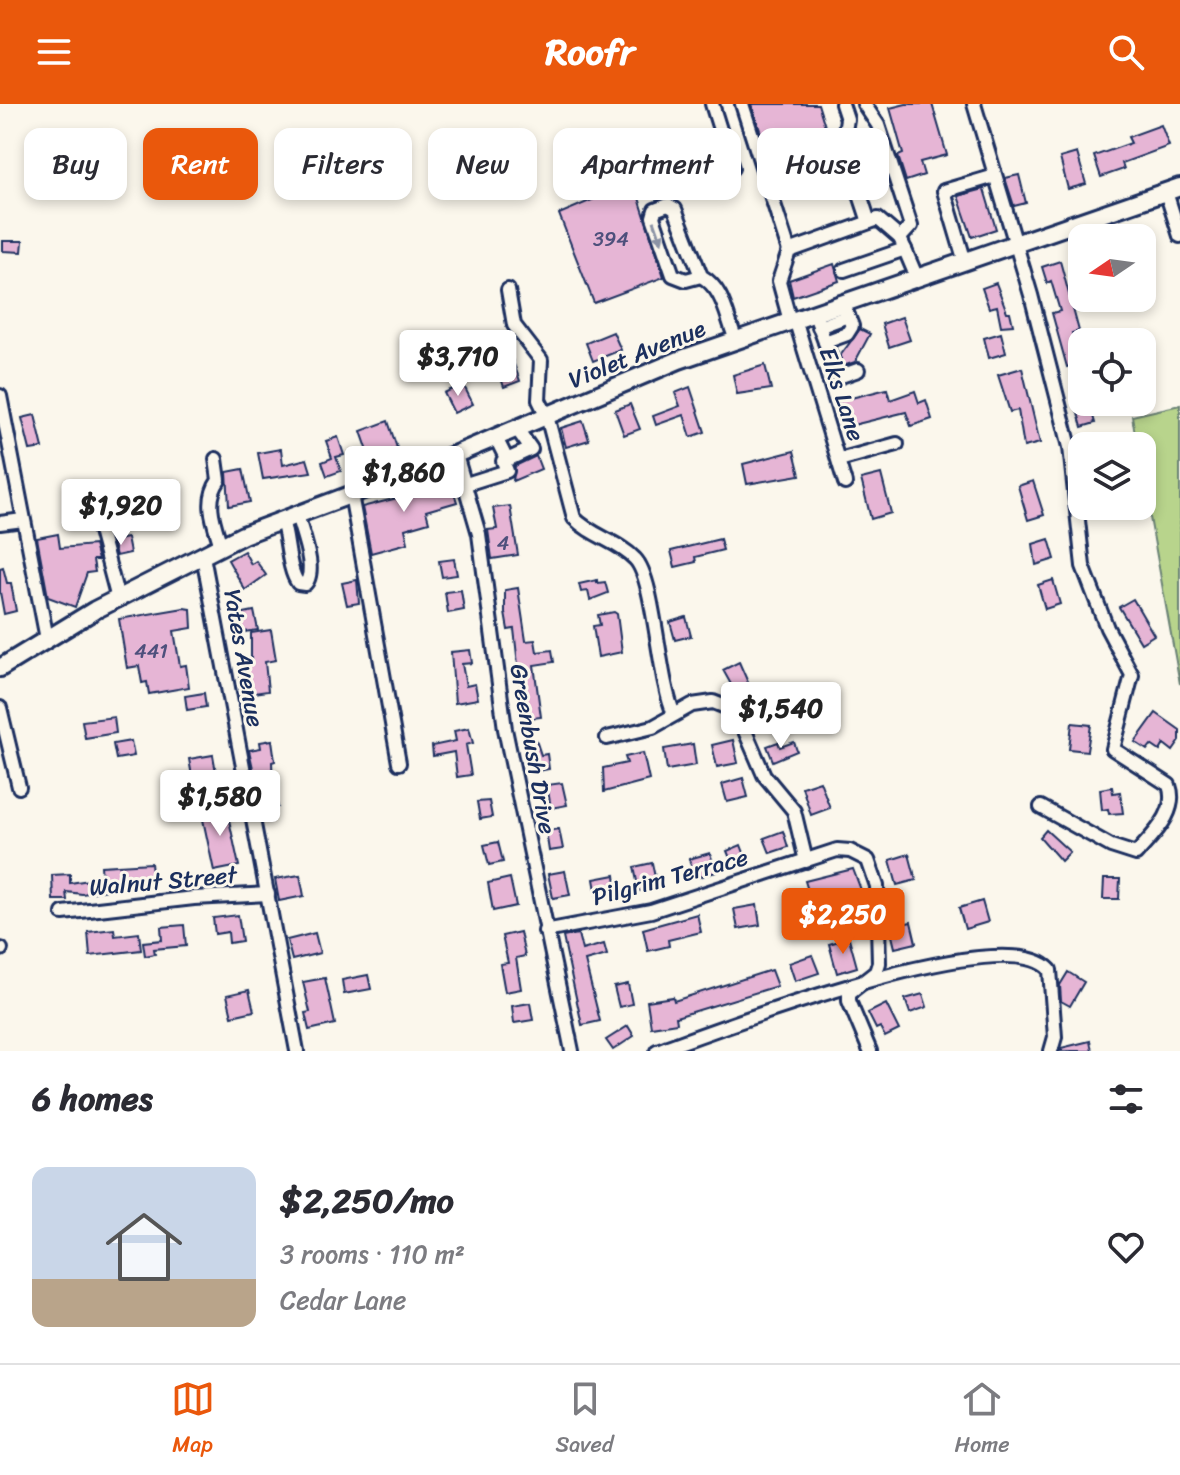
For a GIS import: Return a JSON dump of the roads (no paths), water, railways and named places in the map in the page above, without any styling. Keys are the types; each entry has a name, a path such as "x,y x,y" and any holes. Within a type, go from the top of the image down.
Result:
{"main road":[{"name":"Violet Avenue","path":"0,668 118,599 221,546 289,517 456,455 736,340 792,320 817,320 917,278 1173,190"}],"street":[{"path":"712,104 720,128"},
{"path":"742,104 789,251 878,219 902,244 917,278"},
{"path":"842,104 847,119 843,143 869,222"},
{"path":"844,270 902,244 911,226 878,125 864,104"},
{"path":"974,104 1070,447 1083,566 1107,628 1132,675 1113,749 1176,787 1170,809 1136,854 1111,846 1041,807"},
{"path":"965,262 944,191 995,176"},
{"path":"1173,190 1180,236"},
{"path":"701,276 680,280 673,275 653,217 655,210 668,205 675,209 701,276 717,288 736,340"},
{"name":"Elks Lane","path":"789,251 779,281 845,483"},
{"path":"508,290 514,325 541,360 539,400 547,416 574,518 627,552 642,568 664,683 674,714"},
{"path":"825,342 847,334 852,326 846,310"},
{"path":"817,320 838,377 858,370"},
{"path":"0,396 47,639"},
{"path":"466,484 507,471 503,461 531,449 517,429"},
{"path":"496,438 507,460"},
{"path":"839,460 897,444"},
{"name":"Greenbush Drive","path":"456,455 479,534 505,729 572,1051"},
{"path":"216,459 219,480 211,488 209,499 221,546"},
{"path":"351,494 399,763"},
{"path":"95,512 118,599"},
{"path":"0,523 23,520"},
{"name":"Yates Avenue","path":"203,556 249,814 268,894 297,1051"},
{"path":"0,656 27,651"},
{"path":"607,738 653,727 692,705 713,702 731,709 739,717 764,775 794,811 806,861"},
{"path":"0,708 19,787"},
{"name":"Pilgrim Terrace","path":"545,931 651,911 837,850 850,851 868,860 875,871 879,963 868,978"},
{"name":"Walnut Street","path":"63,913 268,894"},
{"path":"657,1051 868,978 971,961 1026,959 1045,964 1050,970 1055,1037 1051,1051"},
{"path":"868,978 849,993 849,1001 870,1051"}]}
